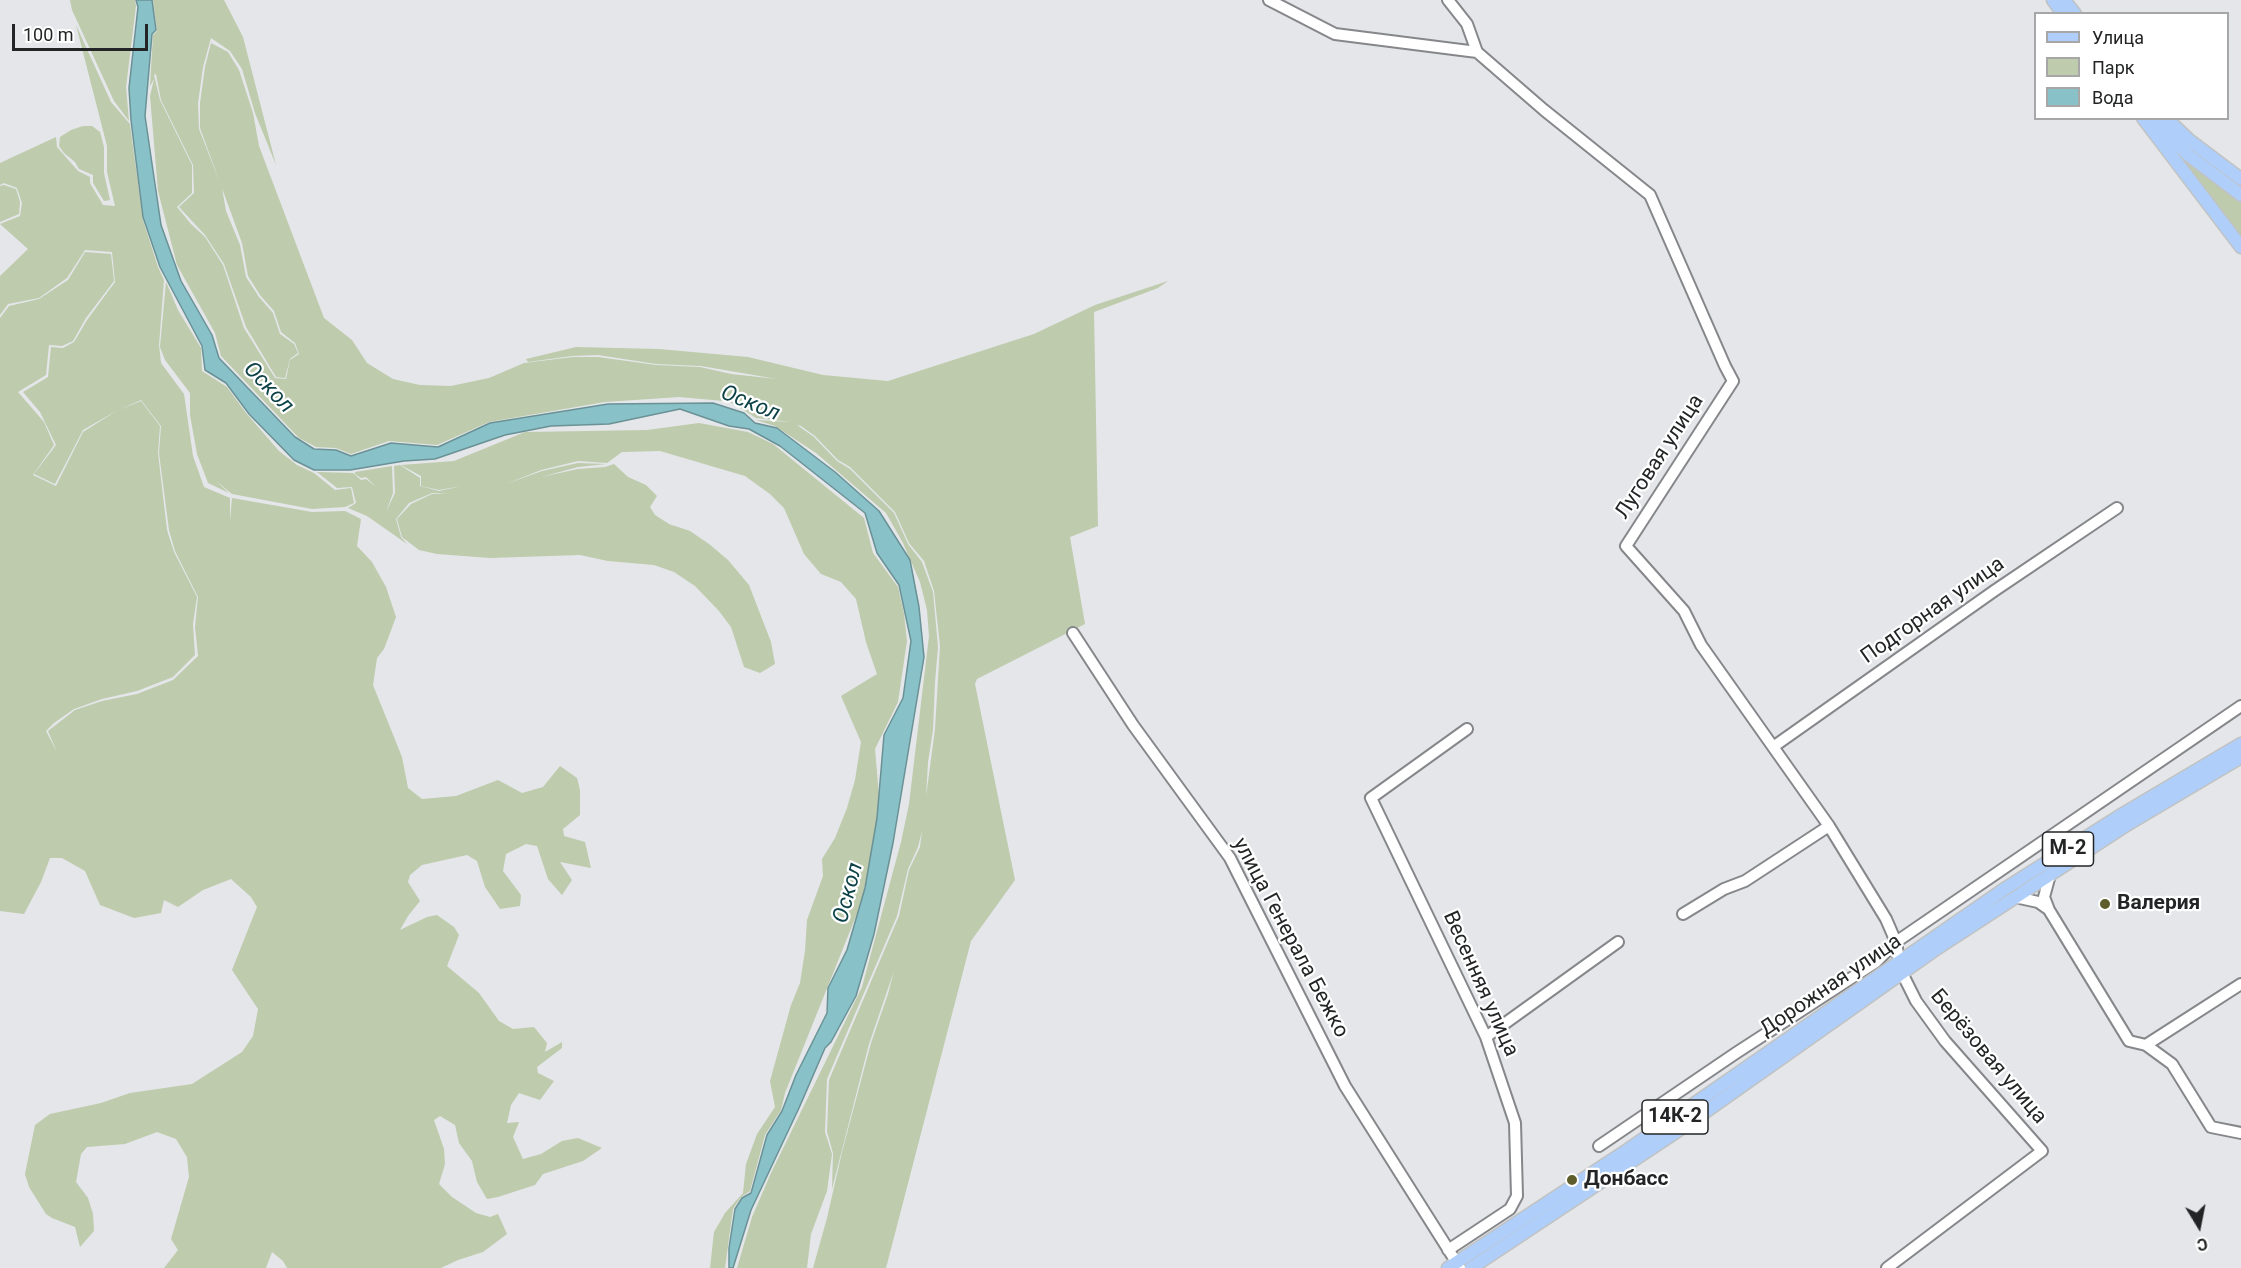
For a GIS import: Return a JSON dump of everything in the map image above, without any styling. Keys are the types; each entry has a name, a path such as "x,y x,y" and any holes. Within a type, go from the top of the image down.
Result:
{"main road":[{"path":"2145,120 2241,247"},
{"path":"2155,120 2187,154 2241,195"},
{"path":"2168,120 2189,140 2241,179"},
{"name":"Дорожная улица","path":"1455,1266 1901,967 2118,817 2241,744"},
{"name":"Дорожная улица","path":"1471,1268 1685,1126 1901,967 2128,824 2241,758"}],"street":[{"path":"1269,0 1335,34 1477,52"},
{"name":"Луговая улица","path":"1448,0 1467,24 1477,52 1544,110 1650,195 1733,381 1626,546 1684,611 1701,645 1828,826 1886,919 1896,942 1901,967"},
{"name":"Подгорная улица","path":"1773,747 1994,591 2118,508"},
{"name":"улица Генерала Бежко","path":"1073,633 1133,725 1230,858 1345,1086 1448,1250 1455,1266"},
{"name":"Дорожная улица","path":"1599,1146 1876,962 1896,942 2241,706"},
{"name":"Весенняя улица","path":"1448,1250 1510,1209 1517,1196 1515,1123 1486,1037 1371,798 1467,729"},
{"path":"1683,914 1724,889 1745,881 1828,826"},
{"path":"2050,875 2044,897 2049,910 2129,1041 2146,1045 2172,1064 2211,1127 2241,1133"},
{"path":"2015,897 2038,902 2049,910"},
{"path":"1486,1037 1618,942"},
{"name":"Берёзовая улица","path":"1887,1268 2042,1151 1945,1041 1916,1001 1901,967"},
{"path":"2146,1045 2241,984"}],"green space":[{"path":"70,0 135,0 126,87 129,121 114,101 72,10"},
{"path":"153,0 224,0 243,37 276,165 255,113 242,69 230,51 211,38 203,67 198,103 199,129 221,184 200,128 200,103 211,43 228,52 239,70 253,113 259,146 324,318 352,340 367,363 393,379 420,385 451,386 489,378 524,363 573,357 598,357 656,365 700,367 731,374 777,379 701,366 656,364 598,355 572,356 528,362 526,359 576,347 659,349 748,357 823,375 888,381 1034,334 1095,305 1168,281 1158,288 1094,312 1098,526 1070,537 1085,624 977,679 975,684 1015,880 971,941 886,1268 813,1268 871,1043 894,971 869,1044 832,1189 833,1153 827,1132 829,1080 899,916 909,870 920,847 922,831 908,869 897,916 827,1079 825,1132 832,1154 827,1191 811,1234 807,1268 737,1268 752,1217 771,1173 862,987 909,804 929,636 927,610 920,582 903,543 886,513 816,453 775,426 756,420 791,422 756,418 736,405 773,414 724,401 679,397 605,402 489,422 437,445 389,441 351,454 336,448 316,447 299,438 221,356 215,333 177,265 158,191 150,96 154,79 150,86 153,35 157,31","holes":["156,74 161,100 193,165 194,193 179,207 205,235 224,264 246,327 276,377 285,378 290,359 298,353 294,344 280,334 273,313 246,277 240,245 226,211 222,188 242,243 248,276 274,311 281,332 295,343 299,354 290,360 286,379 275,378 244,328 223,265 205,237 177,207 192,193 192,165 160,100 154,75","797,425 815,436 838,460 850,467 895,512 909,543 924,561 934,591 940,646 935,729 926,797 938,647 933,592 922,562 908,544 894,513 850,469 837,461 814,437"]},
{"path":"76,25 111,102 130,124 143,220 164,280 159,345 161,363 184,394 193,456 204,487 230,498 230,521 232,498 312,512 345,511 361,519 357,546 372,562 386,587 396,617 384,649 377,658 373,685 402,757 408,788 422,799 456,796 498,780 522,793 543,787 560,766 577,778 580,790 580,815 563,829 564,836 585,842 591,868 560,862 572,880 562,895 548,879 537,846 526,844 506,854 503,871 521,895 520,906 500,909 485,887 477,861 467,855 422,865 410,875 408,882 420,901 400,930 427,917 437,915 454,927 459,935 447,966 479,993 499,1021 513,1029 534,1027 547,1043 545,1052 562,1042 562,1048 537,1067 538,1073 554,1081 540,1100 519,1093 511,1105 507,1123 519,1122 513,1137 523,1159 541,1154 562,1141 578,1138 602,1148 583,1161 543,1174 535,1185 487,1199 477,1182 472,1161 459,1143 455,1125 440,1116 434,1120 444,1149 445,1164 439,1184 452,1197 476,1213 490,1217 498,1214 507,1234 483,1252 441,1268 287,1268 283,1261 272,1252 266,1268 164,1268 178,1250 171,1239 189,1177 187,1157 176,1139 157,1132 125,1144 87,1147 81,1154 76,1182 88,1198 93,1214 94,1231 80,1247 75,1227 46,1214 29,1187 25,1174 35,1125 50,1114 101,1103 130,1093 192,1084 242,1052 253,1036 258,1009 232,970 257,907 251,897 231,879 203,890 178,907 164,900 161,913 134,918 100,905 85,871 62,858 50,858 41,882 24,914 0,911 0,318 9,306 39,299 68,280 85,252 111,254 114,281 86,318 73,341 62,346 49,345 46,375 18,392 44,422 54,445 33,475 56,486 83,432 118,410 83,430 55,484 34,474 56,445 40,412 23,392 48,377 51,347 63,348 74,342 115,282 112,252 85,250 67,278 39,298 8,304 0,315 0,276 28,249 0,224 20,216 22,203 17,188 4,183 0,185 0,163 56,137 57,147 78,171 90,177 90,183 103,205 115,206 107,172 107,146","holes":["141,400 161,426 159,453 169,530 175,551 198,597 195,627 198,656 173,680 137,694 102,701 75,710 48,731 57,752 46,731 54,723 74,709 102,699 137,691 173,677 195,655 193,624 197,597 174,552 167,530 158,453 160,426 141,401 119,410"]},
{"path":"83,126 92,126 100,132 104,147 104,173 110,200 104,201 93,183 93,175 79,169 59,146 60,137"},
{"path":"2179,156 2241,200 2241,238"},
{"path":"0,186 16,189 20,202 19,214 0,222"},
{"path":"166,282 178,310 201,348 202,371 227,387 279,451 297,465 314,473 335,490 351,488 354,503 345,507 312,509 232,494 215,480 229,493 208,483 197,454 190,415 190,393 165,360 160,347"},
{"path":"699,423 748,432 773,444 864,518 873,553 898,587 907,641 898,702 875,749 880,807 862,901 785,1093 781,1110 765,1135 750,1191 741,1197 733,1209 725,1268 710,1268 714,1232 725,1213 743,1193 746,1164 757,1134 775,1107 770,1081 791,1005 800,983 807,920 823,876 822,859 835,838 855,780 861,742 841,696 877,674 866,642 856,599 841,582 821,574 804,554 784,508 770,494 745,476 660,451 622,452 607,463 578,461 541,470 506,484 542,471 578,463 606,464 578,467 541,477 614,464 628,477 646,485 657,496 650,507 655,515 669,524 690,531 709,544 728,560 749,585 771,642 775,664 760,673 744,667 731,627 719,611 695,586 674,572 654,565 608,561 580,555 490,558 437,554 419,550 402,537 397,519 411,504 432,494 448,493 432,493 409,503 396,519 401,537 407,544 367,516 348,508 356,503 352,487 337,488 317,472 353,473 361,480 366,479 376,487 366,477 361,478 355,472 392,466 393,493 386,512 395,493 394,466 400,465 420,478 420,486 439,491 462,486 439,490 421,486 421,476 401,465 454,461 525,432 647,430"}],"water":[{"path":"136,0 152,0 156,30 152,34 145,116 161,225 181,281 212,335 219,358 295,437 314,449 336,450 351,456 391,443 438,447 490,423 608,404 713,403 744,413 755,423 777,428 835,472 879,511 910,560 919,607 924,657 893,843 874,934 856,996 831,1042 825,1048 751,1210 733,1268 729,1268 729,1248 735,1209 742,1198 751,1193 767,1135 782,1111 796,1075 827,1013 828,988 847,950 865,888 877,818 884,735 903,698 911,641 899,585 877,553 865,513 780,446 749,429 729,426 680,409 609,424 551,426 505,435 435,459 404,461 350,470 314,470 294,460 249,414 226,383 205,370 202,346 160,267 143,217 131,120 129,88 138,7"}],"place":[{"name":"Валерия","path":"2105,904"},
{"name":"Донбасс","path":"1572,1180"}],"water label":[{"name":"Оскол","path":"268,388"},
{"name":"Оскол","path":"750,404"},
{"name":"Оскол","path":"849,893"}]}
